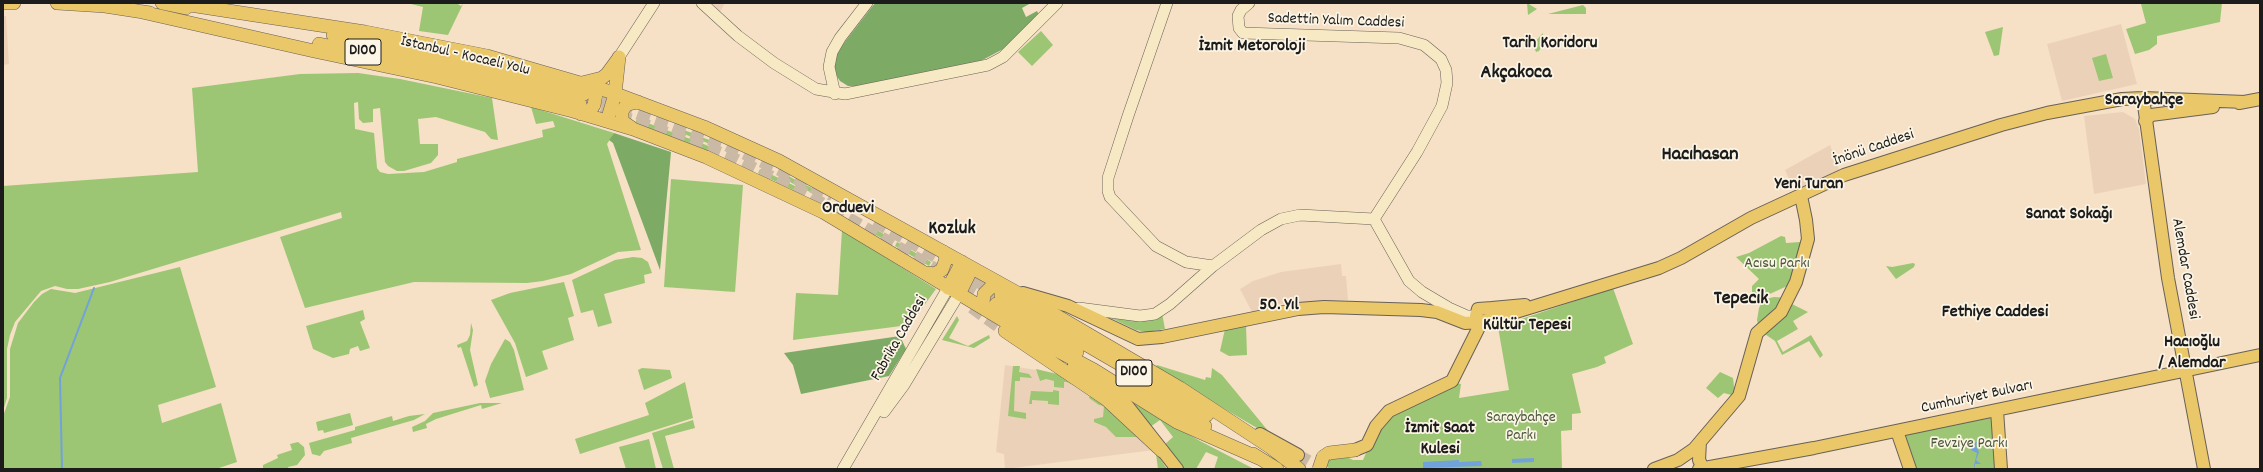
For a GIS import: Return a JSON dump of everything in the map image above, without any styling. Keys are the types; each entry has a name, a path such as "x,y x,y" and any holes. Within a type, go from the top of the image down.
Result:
{"highway":[{"path":"3,3 14,3"},
{"path":"57,3 105,6 142,12 437,77 583,96 611,92 638,102 704,127 779,161 944,252 967,265 1026,334 1094,370 1177,422 1266,452"},
{"name":"D100","path":"162,3 499,69 583,96"},
{"path":"177,3 310,22 433,44 487,56 583,96 602,120 632,129 706,157 823,212 927,273 954,291 996,298 1014,291 1180,388 1266,452"},
{"path":"583,96 608,74 619,57"},
{"path":"602,120 611,92 619,57"},
{"path":"632,129 622,121 622,111 627,104 638,102"},
{"path":"927,273 934,274 942,270 946,259 944,252"},
{"path":"954,291 967,265"},
{"name":"D100","path":"996,298 1266,452 1299,469"},
{"path":"1005,332 1106,399 1162,451"},
{"path":"1321,463 1329,453 1355,450"},
{"name":"D100","path":"1266,452 1277,469"}],"main road":[{"path":"619,57 654,3"},
{"path":"702,3 738,36 774,63 816,89 835,94 854,93 988,65 1003,57 1057,3"},
{"path":"835,94 829,68 832,52 840,38 867,3"},
{"path":"1167,3 1108,178 1108,191 1110,197 1156,246 1186,262 1213,266"},
{"name":"Sadettin Yalım Caddesi","path":"1249,3 1241,10 1238,16 1239,28 1243,33 1399,38 1424,45 1441,59 1444,66 1447,83 1442,106 1417,152 1374,219"},
{"name":"İnönü Caddesi","path":"1479,321 1493,314 1540,304 1665,265 1751,218 1844,175 2001,125 2107,100 2143,98 2164,92 2208,93 2245,102"},
{"path":"2143,98 2145,120"},
{"path":"2145,120 2151,115 2260,99"},
{"name":"Alemdar Caddesi","path":"2145,120 2168,278 2204,469"},
{"path":"1654,469 1684,456 1700,442 1739,396 1757,333 1781,312 1796,282 1808,239 1806,220 1800,196"},
{"path":"1014,291 1068,306 1132,315 1155,314 1170,304 1213,266 1261,230 1288,217 1319,216 1374,219 1409,281 1422,292 1449,308 1479,321"},
{"path":"843,469 904,385 954,291"},
{"name":"Fabrika Caddesi","path":"854,452 880,407 954,291"},
{"path":"1068,306 1138,339 1162,337 1277,313 1318,307 1358,306 1421,310 1437,312 1465,323 1479,321"},
{"path":"1355,450 1367,445 1376,426 1389,412 1452,381 1479,321"},
{"path":"1026,334 1114,392 1130,407 1177,469"},
{"name":"Cumhuriyet Bulvarı","path":"1701,469 1897,431 2260,355"},
{"path":"1180,388 1298,455"},
{"path":"1997,410 2000,469"},
{"path":"1897,431 1910,469"},
{"path":"1700,442 1699,460 1701,469"}],"shaded area":[{"path":"712,3 725,3 720,12"},
{"path":"3,16 6,16 9,64 3,65"},
{"path":"2121,24 2137,84 2062,101 2047,44"},
{"path":"2123,112 2135,119 2139,129 2146,184 2094,194 2084,116"},
{"path":"1830,145 1840,172 1796,194 1785,170"},
{"path":"1341,264 1342,276 1346,276 1348,300 1279,304 1252,312 1240,289 1253,281 1281,272"},
{"path":"1005,365 1055,373 1083,386 1154,450 1005,469 1004,454 996,452"}],"green space":[{"path":"407,3 456,3 461,6 463,4 448,35 419,31 423,7"},
{"path":"875,3 1031,3 1022,8 1026,17 1037,11 1039,15 1007,47 975,64 857,86 848,86 840,81 836,75 834,63 837,52"},
{"path":"1527,3 1537,9 1528,15"},
{"path":"2222,3 2220,22 2157,36 2157,44 2149,50 2135,54 2126,29 2146,23 2141,4"},
{"path":"1583,5 1586,8 1586,14 1548,14"},
{"path":"2003,27 1999,55 1994,56 1985,32"},
{"path":"1041,31 1053,45 1032,66 1018,52"},
{"path":"1543,33 1542,46 1539,51 1536,52 1533,44"},
{"path":"2106,54 2113,78 2099,81 2092,58"},
{"path":"358,73 400,79 492,98 498,140 491,139 485,132 436,117 418,119 420,144 438,144 438,155 431,163 404,171 397,171 388,166 385,162 380,108 373,109 373,122 363,123 359,119 358,102 354,103 355,129 374,133 377,168 380,172 388,174 424,172 457,162 457,159 543,137 542,130 555,127 553,121 536,124 531,107 614,133 607,144 641,250 618,252 571,274 543,281 527,283 414,282 305,308 280,237 342,218 341,212 110,282 78,289 67,289 55,286 41,291 15,322 10,335 7,349 7,398 3,411 3,186 198,172 192,88 300,74"},
{"path":"637,119 693,140 691,144 635,123"},
{"path":"678,128 695,134 694,138 677,131"},
{"path":"614,133 671,152 660,270 613,143 609,140"},
{"path":"701,137 718,143 717,147 700,140"},
{"path":"699,142 713,148 711,152 697,146"},
{"path":"760,169 799,188 797,192 758,173"},
{"path":"785,174 801,183 799,187 783,178"},
{"path":"671,179 743,185 735,292 664,287"},
{"path":"806,185 822,193 820,197 804,189"},
{"path":"872,227 892,239 890,243 869,231"},
{"path":"842,230 936,289 912,322 901,326 793,340 796,293 838,295"},
{"name":"Acısu Parkı","path":"1781,236 1785,237 1786,243 1800,242 1808,239 1796,282 1761,298 1752,292 1752,286 1759,279 1736,257 1749,253"},
{"path":"897,242 931,262 929,266 895,246"},
{"path":"633,257 642,258 648,262 652,273 644,275 645,283 604,294 612,323 598,327 593,310 581,313 572,280 615,260"},
{"path":"1913,263 1915,264 1914,267 1896,279 1886,266 1892,267"},
{"path":"180,267 216,387 158,405 162,423 221,403 237,462 216,469 3,469 3,416 10,397 10,349 18,323 34,302 42,294 51,289 75,293"},
{"path":"564,282 574,316 568,318 574,340 542,351 548,369 526,377 515,343 491,300 510,293"},
{"name":"Saraybahçe Parkı","path":"1613,288 1633,344 1604,357 1606,363 1572,374 1581,413 1572,414 1572,430 1561,431 1562,469 1331,469 1325,466 1326,458 1342,455 1353,460 1363,460 1370,444 1384,420 1455,383 1461,384 1459,398 1509,390 1498,327"},
{"path":"1774,297 1789,298 1788,302 1808,312 1793,321 1798,329 1777,341 1783,352 1811,335 1823,355 1820,358 1809,341 1782,355 1775,341 1759,330 1757,320 1759,308 1763,300"},
{"path":"363,310 365,319 360,322 370,348 360,351 358,346 350,349 349,354 333,358 313,349 306,326"},
{"path":"1162,313 1165,329 1147,332 1136,330 1111,318"},
{"path":"957,316 959,320 949,338 968,346 989,335 990,338 974,348 942,340"},
{"path":"471,323 473,330 470,350 478,385 474,387 461,347 458,348 457,345 467,341 470,335"},
{"path":"1246,325 1247,355 1229,356 1220,351 1225,329"},
{"path":"900,336 906,349 889,376 801,394 793,365 784,353"},
{"path":"505,339 510,342 514,350 524,390 490,398 485,381 491,364"},
{"path":"1157,365 1205,380 1206,377 1211,378 1212,368 1222,375 1274,438 1155,368"},
{"path":"1013,366 1020,366 1019,372 1029,374 1032,378 1020,377 1020,381 1015,381 1014,411 1026,413 1026,419 1008,416"},
{"path":"642,368 670,370 672,378 644,390 638,370"},
{"path":"1036,369 1065,376 1083,390 1067,382 1064,382 1064,388 1054,387 1054,381 1046,379 1040,381"},
{"path":"1720,372 1733,378 1735,396 1724,393 1718,398 1706,388"},
{"path":"685,382 693,418 580,454 575,439 649,415 645,403"},
{"path":"1053,390 1059,391 1059,405 1048,404 1048,401 1032,400 1032,404 1029,404 1031,391 1053,392"},
{"path":"1091,393 1138,437 1116,437 1106,427 1094,422 1094,419 1103,417 1104,406 1099,405 1089,398"},
{"path":"1130,400 1200,441 1254,469 1214,469 1218,457 1206,452 1196,469 1184,469 1164,445 1173,437 1160,420 1150,427"},
{"path":"480,403 502,403 482,409 481,405 436,419 426,424 427,428 413,432 412,427 425,421 433,413"},
{"path":"350,413 353,425 324,433 323,430 318,431 316,422"},
{"path":"425,414 414,420 351,438 352,443 324,451 320,456 312,454 309,443 355,430 355,427 392,416 393,421 409,416"},
{"name":"Fevziye Parkı","path":"1993,414 1996,469 1913,469 1901,434"},
{"path":"693,420 695,428 665,436 674,469 663,469 652,433"},
{"path":"649,439 656,469 626,469 619,447"},
{"path":"298,442 304,447 305,455 297,465 288,467 289,469 263,469 263,465 278,458 277,455 292,450 290,444"},
{"path":"1157,454 1167,469 1158,469"}],"water":[{"path":"1977,442 1976,446 1979,452 1976,460 1981,464 1975,464 1975,469 1974,465 1977,453 1971,450 1970,447 1972,443"},
{"path":"1534,458 1534,462 1512,463 1512,459"},
{"path":"1459,460 1459,462 1481,461 1482,466 1423,468 1423,462"}],"waterway":[{"path":"62,469 60,378 94,288"}],"tunnel":[{"path":"584,94 727,145 789,174 832,197"},
{"path":"582,105 637,122 730,157 810,196 839,215"},
{"path":"832,209 993,303"},
{"path":"875,221 998,293"},
{"path":"972,307 1005,331"},
{"path":"1298,455 1323,469"}],"district":[{"name":"Tarih Koridoru","path":"1550,45"},
{"name":"İzmit Metoroloji","path":"1252,48"},
{"name":"Akçakoca","path":"1516,74"},
{"name":"Saraybahçe","path":"2144,102"},
{"name":"Hacıhasan","path":"1700,156"},
{"name":"Yeni Turan","path":"1809,186"},
{"name":"Orduevi","path":"848,210"},
{"name":"Sanat Sokağı","path":"2069,216"},
{"name":"Kozluk","path":"952,230"},
{"name":"Tepecik","path":"1741,300"},
{"name":"50. Yıl","path":"1279,307"},
{"name":"Fethiye Caddesi","path":"1995,314"},
{"name":"Kültür Tepesi","path":"1527,327"},
{"name":"Hacıoğlu / Alemdar","path":"2192,354"},
{"name":"İzmit Saat Kulesi","path":"1440,440"}]}
